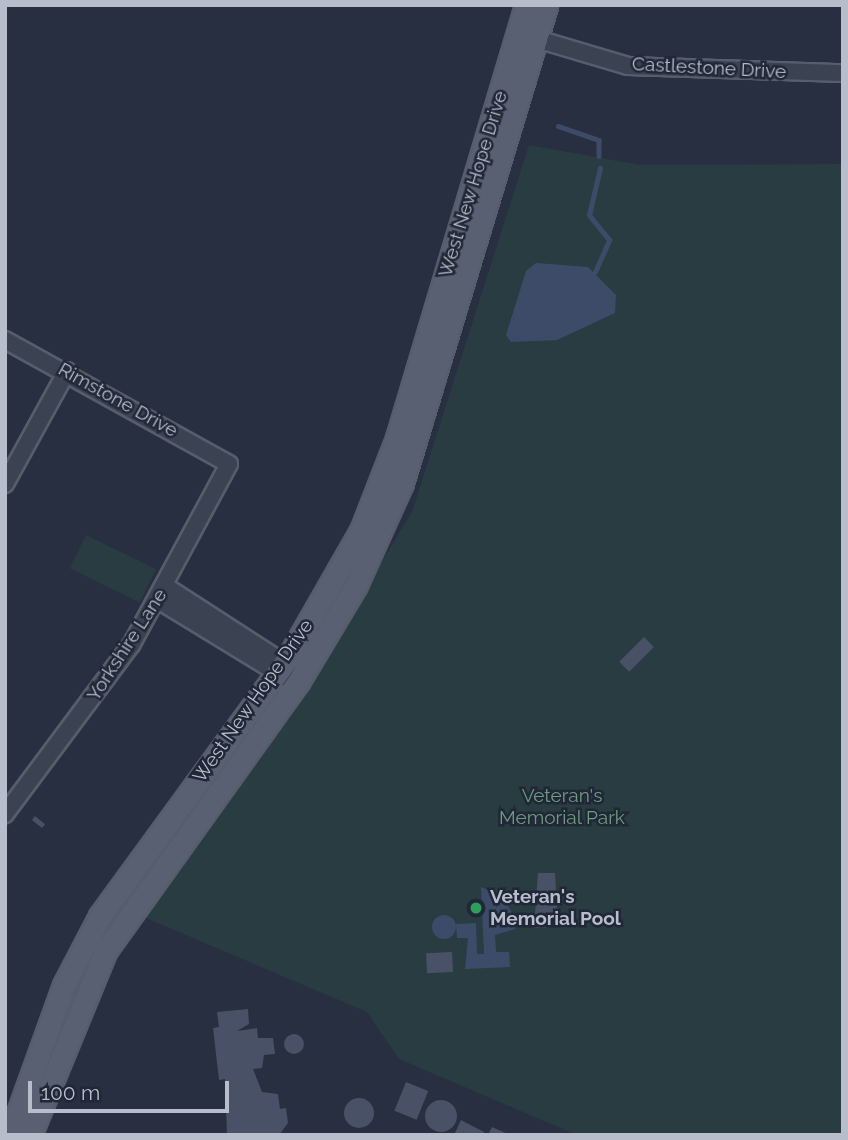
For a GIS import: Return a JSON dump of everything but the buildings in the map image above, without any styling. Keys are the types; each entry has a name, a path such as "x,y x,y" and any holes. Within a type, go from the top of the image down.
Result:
{"main road":[{"name":"West New Hope Drive","path":"10,1135 64,985 100,916 282,667 362,531 386,469 526,5"},
{"name":"West New Hope Drive","path":"30,1135 106,950 298,682 356,585 402,483 546,5"}],"street":[{"name":"Castlestone Drive","path":"537,39 628,66 843,72"},
{"name":"Rimstone Drive","path":"5,340 67,371 229,464"},
{"path":"5,484 67,371"},
{"name":"Yorkshire Lane","path":"5,814 162,593 229,464"},
{"path":"162,593 282,667 298,682"}],"green space":[{"name":"Veteran's Memorial Park","path":"529,145 640,165 843,164 843,1135 577,1135 399,1059 367,1012 139,915 284,722 412,512"},
{"path":"86,535 156,569 140,602 70,568"}],"water":[{"path":"536,263 588,267 616,295 615,313 557,340 511,342 506,335 526,271"},
{"path":"481,887 501,895 514,916 515,929 495,935 496,952 509,952 510,967 465,969 468,938 457,938 456,924 476,923 477,954 484,954"},
{"path":"444,915 453,918 456,927 453,936 444,939 435,936 432,927 435,918"}],"waterway":[{"path":"558,126 599,140 599,156"},
{"path":"595,272 609,240 589,215 600,168"}],"place":[{"name":"Veteran's Memorial Pool","path":"476,908"}]}
